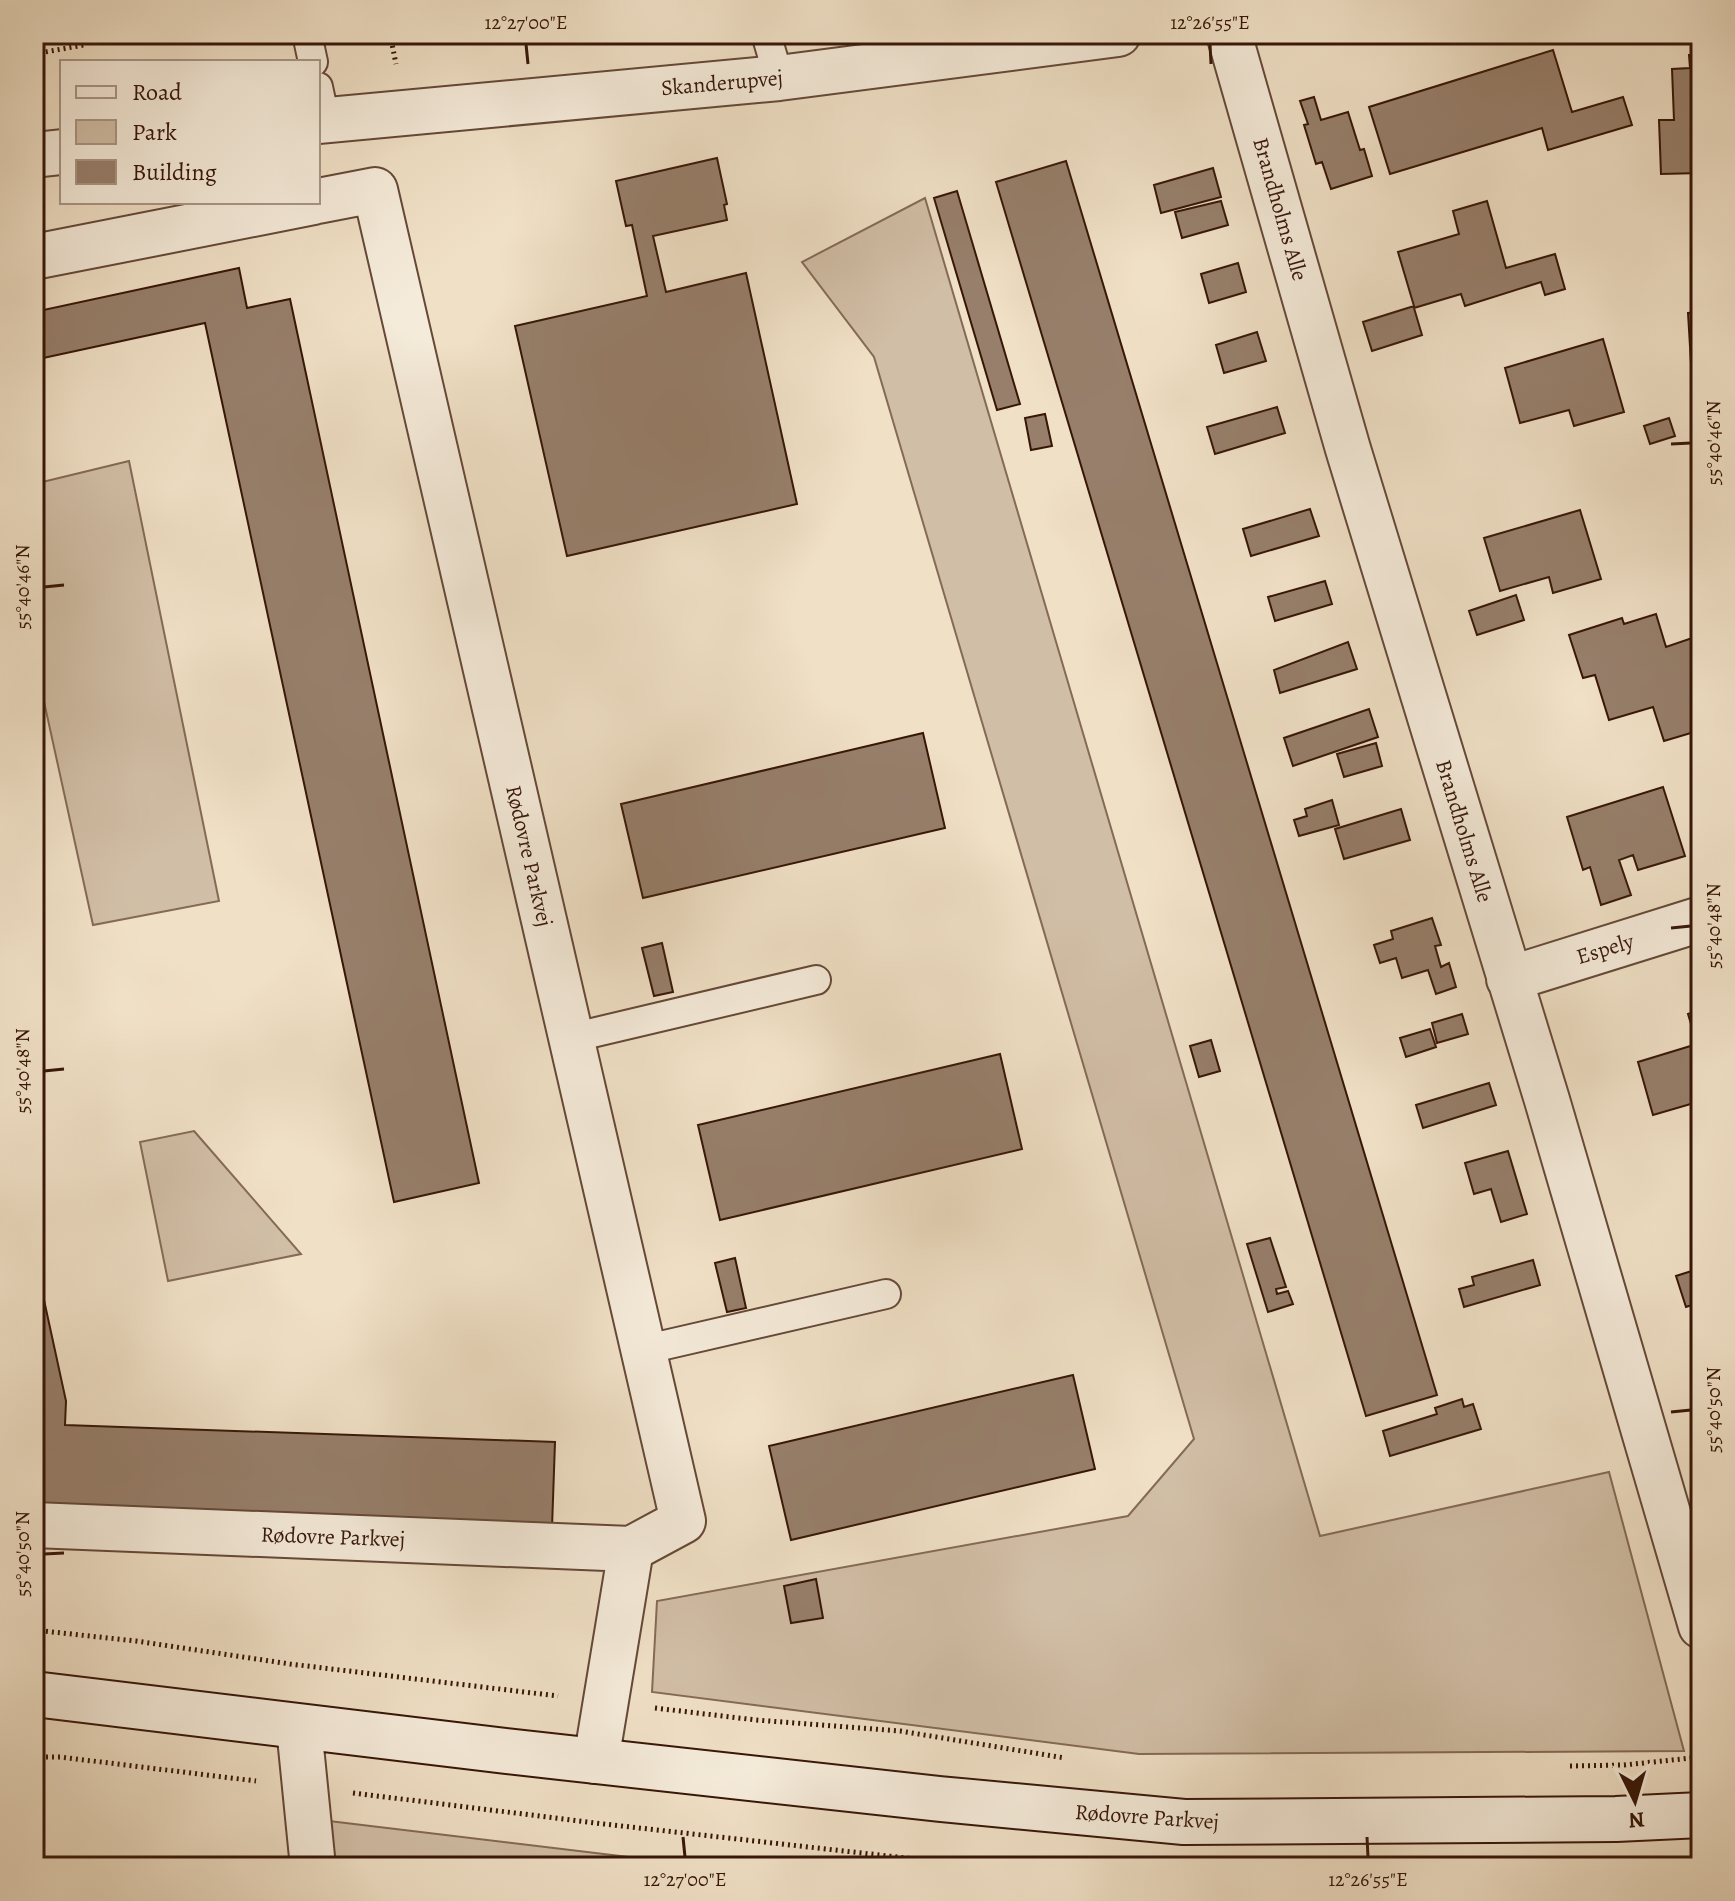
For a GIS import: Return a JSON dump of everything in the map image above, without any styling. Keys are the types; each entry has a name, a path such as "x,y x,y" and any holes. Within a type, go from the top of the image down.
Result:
{"street":[{"name":"Skanderupvej","path":"320,110 779,78 1118,34"},
{"name":"Brandholms Alle","path":"1229,34 1348,449 1701,1626"},
{"path":"34,155 60,152"},
{"name":"Rødovre Parkvej","path":"34,1525 631,1549 683,1521 375,190 320,201"},
{"name":"Rødovre Parkvej","path":"34,257 306,204"},
{"name":"Espely","path":"1509,979 1701,919"},
{"path":"596,1761 631,1549"},
{"name":"Rødovre Parkvej","path":"34,1694 596,1761 1184,1822 1616,1819 1701,1815"},
{"path":"299,1727 313,1867"}],"lane":[{"path":"307,34 313,60"},
{"path":"766,34 779,78"},
{"path":"571,1038 816,980"},
{"path":"643,1350 886,1294"}],"path":[{"path":"34,54 84,45 101,34"},
{"path":"34,1630 756,1720 900,1731 1078,1760"},
{"path":"34,1757 60,1757 986,1867"},
{"path":"1560,1767 1624,1765 1701,1757"}],"green space":[{"path":"925,198 1320,1536 1609,1472 1684,1751 1139,1754 652,1692 657,1601 1128,1516 1194,1439 874,357 802,262"},
{"path":"129,461 219,901 93,925 34,656 34,484"},
{"path":"194,1131 301,1254 168,1281 140,1142"},
{"path":"329,1821 712,1867 333,1867"}],"building":[{"path":"1313,34 1348,34 1316,43"},
{"path":"1553,50 1572,112 1623,97 1632,125 1548,150 1542,128 1390,174 1369,107"},
{"path":"1689,55 1701,55 1701,173 1661,174 1659,120 1674,120 1672,69 1690,68"},
{"path":"1314,97 1321,120 1348,112 1372,176 1331,189 1322,162 1316,164 1304,125 1308,124 1300,101"},
{"path":"717,158 727,204 724,205 727,220 653,236 666,292 746,273 797,504 567,556 515,326 647,296 632,225 626,226 616,181"},
{"path":"1066,161 1437,1395 1366,1416 996,182"},
{"path":"1213,168 1221,197 1161,213 1154,185"},
{"path":"957,191 1020,404 997,410 934,198"},
{"path":"1221,201 1228,225 1182,238 1175,212"},
{"path":"1487,201 1506,268 1555,254 1565,289 1545,295 1541,282 1465,306 1461,294 1414,308 1422,335 1372,351 1363,322 1414,306 1398,252 1459,234 1453,211"},
{"path":"1238,263 1246,292 1209,303 1201,274"},
{"path":"239,268 247,308 290,299 479,1183 394,1202 205,323 34,360 34,312"},
{"path":"1701,312 1701,363 1691,363 1688,313"},
{"path":"1257,332 1266,361 1224,373 1216,345"},
{"path":"1603,339 1624,412 1574,426 1569,410 1520,423 1505,368"},
{"path":"1277,407 1285,433 1215,454 1207,427"},
{"path":"1045,414 1052,446 1031,450 1025,418"},
{"path":"1669,418 1675,436 1650,444 1644,426"},
{"path":"1310,509 1319,536 1251,556 1243,529"},
{"path":"1580,510 1601,579 1553,593 1549,577 1500,591 1484,538"},
{"path":"1325,581 1332,604 1275,621 1268,597"},
{"path":"1516,595 1524,620 1477,635 1469,611"},
{"path":"1656,614 1666,647 1695,637 1701,656 1701,730 1664,741 1653,707 1609,720 1595,675 1583,678 1569,635 1622,618 1624,624"},
{"path":"1348,642 1357,669 1280,693 1274,670"},
{"path":"1369,709 1378,737 1293,766 1284,738"},
{"path":"923,733 945,828 643,898 621,804"},
{"path":"1376,743 1382,766 1344,777 1337,754"},
{"path":"1663,787 1685,856 1638,870 1633,855 1619,860 1631,895 1601,905 1590,867 1583,870 1567,817"},
{"path":"1332,800 1339,825 1299,836 1294,820 1307,816 1305,809"},
{"path":"1401,809 1410,840 1344,859 1335,829"},
{"path":"1432,918 1441,945 1435,946 1441,967 1449,963 1456,987 1436,994 1428,970 1402,978 1396,958 1380,963 1374,945 1393,939 1391,931"},
{"path":"662,943 673,992 654,996 642,948"},
{"path":"1701,1010 1701,1101 1653,1115 1638,1062 1697,1044 1688,1014"},
{"path":"1462,1014 1468,1034 1437,1043 1432,1023"},
{"path":"1430,1029 1436,1047 1406,1057 1400,1038"},
{"path":"1211,1040 1220,1071 1199,1077 1190,1046"},
{"path":"1000,1054 1022,1149 720,1220 698,1125"},
{"path":"1489,1083 1496,1105 1423,1128 1416,1105"},
{"path":"1508,1151 1527,1214 1501,1222 1491,1189 1474,1194 1465,1163"},
{"path":"1270,1238 1286,1287 1276,1289 1277,1294 1288,1291 1293,1304 1268,1312 1247,1244"},
{"path":"34,1254 66,1401 65,1425 555,1442 552,1528 34,1510"},
{"path":"735,1258 746,1308 727,1312 715,1263"},
{"path":"1533,1260 1540,1285 1464,1307 1459,1289 1474,1285 1472,1277"},
{"path":"1701,1268 1700,1331 1692,1305 1686,1307 1676,1276"},
{"path":"1073,1375 1095,1469 791,1540 769,1446"},
{"path":"1462,1399 1464,1407 1473,1404 1481,1429 1390,1456 1383,1431 1437,1414 1435,1408"},
{"path":"816,1579 823,1618 791,1623 784,1586"}]}
